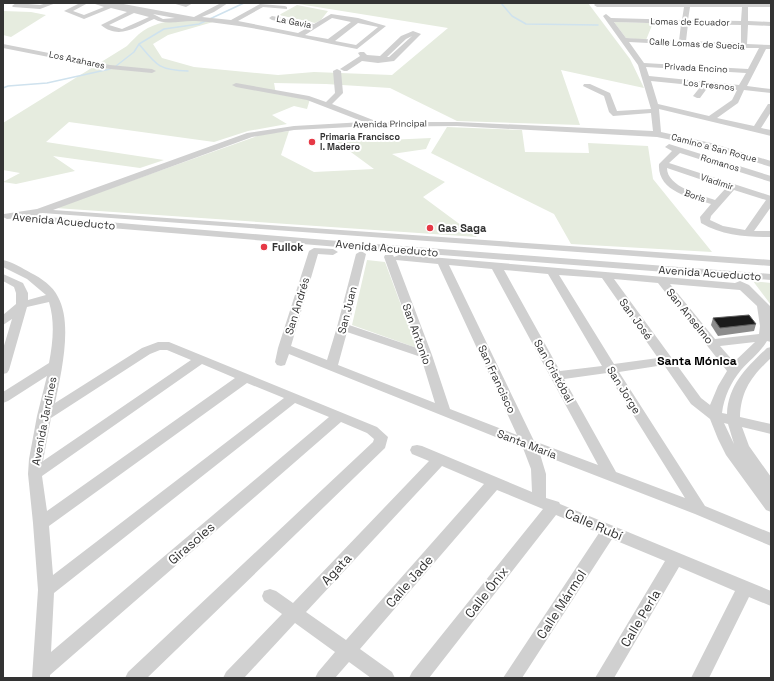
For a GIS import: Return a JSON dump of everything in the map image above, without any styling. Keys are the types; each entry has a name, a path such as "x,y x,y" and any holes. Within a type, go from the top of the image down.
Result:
{"street":[{"path":"20,3 15,6 40,7 53,3"},
{"path":"85,3 67,11 85,17 110,5 151,15 154,18 168,22 185,18"},
{"path":"94,3 185,18 229,21 258,25 329,42 358,47 383,26 331,16 300,35"},
{"path":"175,3 186,5"},
{"path":"194,19 225,3"},
{"path":"229,21 264,4 285,8 273,17 258,25"},
{"path":"596,4 632,5 657,23 687,5"},
{"path":"596,4 642,65 655,109 657,134"},
{"path":"687,5 716,17 745,4 771,5"},
{"path":"744,46 746,24 745,4"},
{"path":"632,5 637,11"},
{"path":"682,43 687,5"},
{"path":"134,11 104,25 118,31 123,31 154,18"},
{"name":"La Gavia","path":"273,17 317,25"},
{"name":"Lomas de Ecuador","path":"608,20 644,19 657,23 685,22 716,17 746,24 771,24"},
{"path":"329,42 358,20"},
{"name":"Calle Lomas de Suecia","path":"624,40 657,23 682,43 713,41 744,46 767,47"},
{"path":"326,105 339,93 340,70 362,58 377,60 392,58 418,34 414,33 408,35 385,56 377,60"},
{"name":"Los Azahares","path":"3,46 110,67 152,70"},
{"path":"358,47 362,58"},
{"path":"710,119 731,105 742,88 750,71 767,47"},
{"name":"Privada Encino","path":"642,65 750,71"},
{"name":"Los Fresnos","path":"647,78 771,91"},
{"path":"697,96 706,84"},
{"path":"236,85 309,98 377,124"},
{"path":"587,86 607,95 613,112 616,114 655,109 710,119 771,133"},
{"path":"756,129 771,106"},
{"name":"Avenida Principal","path":"40,211 250,135 278,130 377,124 457,124 657,134"},
{"name":"Camino a San Roque","path":"657,134 708,145 771,164"},
{"name":"Romanos","path":"669,147 771,179"},
{"path":"663,164 678,150"},
{"name":"Vladimir","path":"663,164 771,200"},
{"name":"Boris","path":"663,164 663,171 672,186 681,191 716,203"},
{"path":"732,187 716,203 705,217 705,221 724,229 747,234 771,234"},
{"path":"747,234 771,200"},
{"path":"4,214 30,214 40,211"},
{"name":"Avenida Acueducto","path":"40,211 771,263"},
{"name":"Avenida Acueducto","path":"4,214 375,251 771,277"},
{"path":"373,235 375,251"},
{"name":"San Andrés","path":"282,362 284,348 314,251 361,254"},
{"path":"361,254 375,251 388,257 745,288"},
{"name":"San Juan","path":"331,366 343,327 361,254"},
{"name":"San Antonio","path":"388,257 426,355 444,412"},
{"path":"683,257 708,266 726,275 745,288 767,309 767,338"},
{"name":"San Francisco","path":"442,261 527,444 535,458 540,472 541,486 538,500"},
{"path":"726,275 743,261 754,271 754,276"},
{"path":"3,263 25,273 37,281 53,297"},
{"name":"San Cristóbal","path":"496,266 612,476"},
{"name":"San Jorge","path":"551,270 610,368 700,510"},
{"name":"San José","path":"605,275 696,401 715,416"},
{"path":"3,276 19,285 22,293 22,305 5,355 3,370"},
{"name":"San Anselmo","path":"661,280 734,371"},
{"path":"3,321 22,305 53,297"},
{"name":"Avenida Jardines","path":"41,674 46,590 41,523 35,474 36,459 55,365 60,331 53,297"},
{"path":"343,327 426,355"},
{"path":"712,343 767,338"},
{"path":"767,338 734,371 719,396 715,416 726,440 771,506"},
{"path":"44,416 152,348 158,346 169,346 372,430 381,437 380,444 134,678"},
{"name":"Santa María","path":"284,348 444,412 700,510 771,540"},
{"path":"771,351 750,371 737,391 733,405 733,421 744,452 771,488"},
{"path":"35,474 201,359"},
{"path":"557,376 666,361"},
{"path":"3,398 55,365"},
{"path":"41,523 246,377"},
{"path":"46,590 294,397"},
{"name":"Girasoles","path":"41,674 339,416"},
{"path":"715,416 771,428"},
{"name":"Calle Rubí","path":"417,450 494,484 554,506 771,599"},
{"name":"Agata","path":"232,678 440,459"},
{"name":"Calle Jade","path":"324,678 494,484"},
{"name":"Calle Ónix","path":"418,678 554,506"},
{"name":"Calle Mármol","path":"512,678 610,531"},
{"name":"Calle Perla","path":"604,678 675,559"},
{"path":"700,678 745,589"},
{"path":"270,596 295,612 348,652 386,678"}],"shaded area":[{"path":"292,3 588,3 630,59 644,88 561,70 580,125 457,121 390,88 326,84 274,83 276,94 310,99 307,109 294,106 272,115 287,124 248,131 214,142 69,122 46,142 164,160 140,168 53,156 75,171 16,184 3,182 20,173 3,170 3,123 127,46 143,31 159,24 177,20 213,22 168,35 153,44 162,58 194,67 278,75 314,72 392,75 448,28"},
{"path":"297,5 328,11 321,20 315,23 279,15"},
{"path":"3,11 31,12 46,15 11,37 3,35"},
{"path":"614,22 653,23 646,40 626,38"},
{"path":"447,127 522,130 525,152 589,153 588,143 648,146 653,179 712,252 571,244 554,214 431,153"},
{"path":"289,131 281,155 314,172 374,169 325,133 366,141 431,138 426,149 392,154 445,182 423,197 477,237 55,208 263,134"},
{"path":"367,260 385,262 417,348 352,325"},
{"path":"753,281 771,283 771,305"}],"building":[{"path":"749,315 756,324 720,328 713,318"}],"waterway":[{"path":"139,44 164,29 199,24 244,3"},
{"path":"501,3 512,16 526,24 598,25"},
{"path":"116,66 134,52 139,44"},
{"path":"139,44 155,62 164,68 188,71"},
{"path":"3,88 8,86 47,83 110,69"}],"place":[{"name":"Primaria Francisco I. Madero","path":"312,142"},
{"name":"Gas Saga","path":"430,228"},
{"name":"Fullok","path":"264,247"}],"district":[{"name":"Santa Mónica","path":"697,361"}]}
